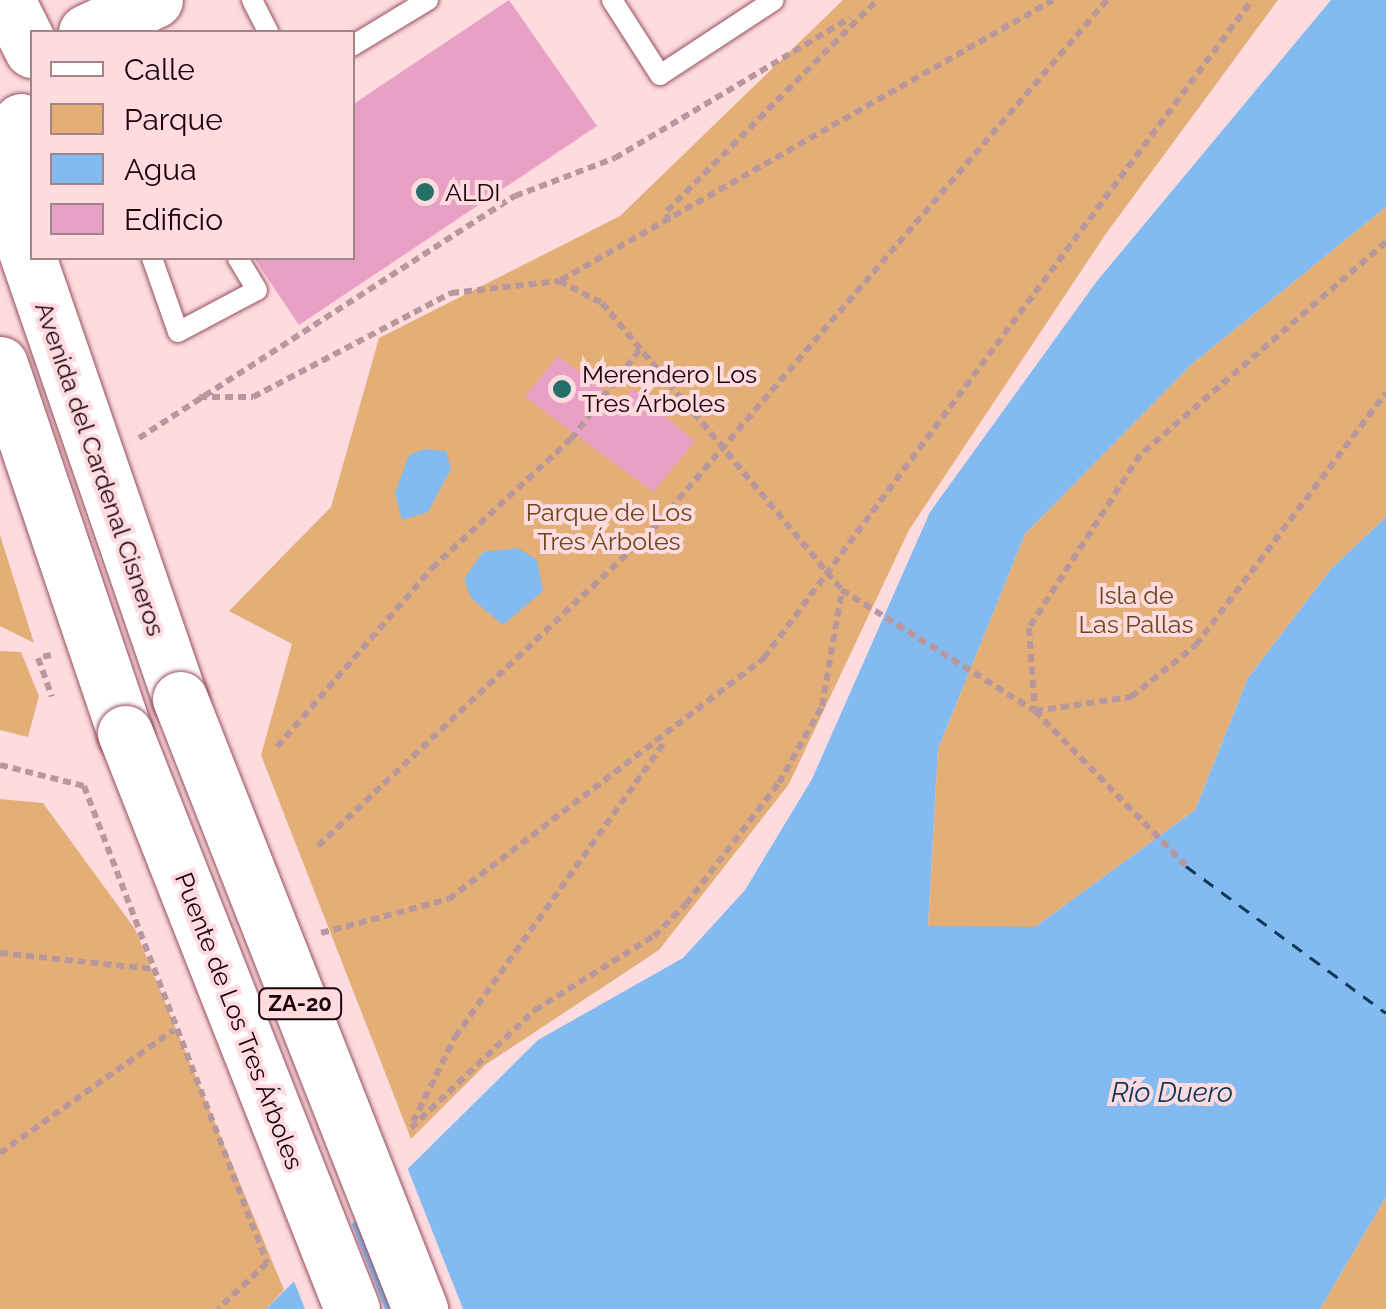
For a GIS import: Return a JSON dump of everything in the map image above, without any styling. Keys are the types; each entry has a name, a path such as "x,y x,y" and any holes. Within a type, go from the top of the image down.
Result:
{"main road":[{"path":"7,0 30,46"},
{"path":"90,30 155,0"},
{"name":"Avenida del Cardenal Cisneros","path":"18,119 11,178 17,224 180,698 420,1309"},
{"name":"Puente de Los Tres Árboles","path":"0,364 126,733 352,1309"}],"lane":[{"path":"355,44 428,0"},
{"path":"612,0 660,75 774,0"},
{"path":"257,2 267,30"},
{"path":"153,260 178,332 257,290 239,260"}],"path":[{"path":"130,444 515,196 614,158 877,0"},
{"path":"199,398 252,397 451,293 560,281 1053,0"},
{"path":"318,846 603,582 724,448 1108,0"},
{"path":"316,935 450,898 670,734 764,658 832,573 1252,0"},
{"path":"668,222 667,211 850,18"},
{"path":"1035,711 1029,628 1140,455 1386,242"},
{"path":"560,281 602,303 832,573 842,590 1035,711 1186,866"},
{"path":"277,747 432,568 571,438 640,349"},
{"path":"1035,711 1131,697 1196,645 1386,394"},
{"path":"670,734 476,1006 410,1128 535,1010 588,983 686,904 779,783 822,706 842,590"},
{"path":"52,697 38,658 62,652"},
{"path":"0,765 84,786 174,1030 267,1263 218,1309"},
{"path":"0,952 151,969"},
{"path":"0,1153 174,1030"}],"green space":[{"name":"Parque de Los Tres Árboles","path":"843,0 1278,0 1105,235 909,530 789,784 659,950 485,1065 411,1139 261,755 292,644 229,611 331,507 379,338 620,216"},
{"name":"Isla de Las Pallas","path":"1386,207 1386,517 1331,569 1248,678 1195,810 1035,927 928,927 938,749 1025,534 1192,364"},
{"path":"0,535 34,643 0,626"},
{"path":"0,651 21,652 39,696 28,737 0,730"},
{"path":"0,799 43,803 135,929 284,1290 266,1309 0,1309"},
{"path":"1386,1197 1386,1309 1320,1309"}],"water":[{"name":"Río Duero","path":"1331,0 1386,0 1386,207 1192,364 1025,534 938,749 928,926 1035,927 1195,810 1248,678 1331,569 1386,517 1386,1197 1320,1309 266,1309 538,1040 683,958 745,890 812,779 930,512 1097,281"},
{"path":"425,449 446,451 451,469 428,512 402,520 395,493 409,455"},
{"path":"518,548 537,560 543,591 503,625 471,598 464,579 483,552"}],"pier":[{"path":"407,1167 463,1309 391,1309 354,1217"},
{"path":"350,1220 385,1309 305,1309 292,1276"}],"building":[{"name":"ALDI","path":"509,0 597,126 299,325 255,260 355,260 355,103"},
{"path":"558,356 621,403 633,389 695,441 653,492 525,397"}],"ferry route":[{"path":"1186,866 1386,1013"}],"place":[{"name":"ALDI","path":"425,192"},
{"name":"Merendero Los Tres Árboles","path":"562,389"}]}
